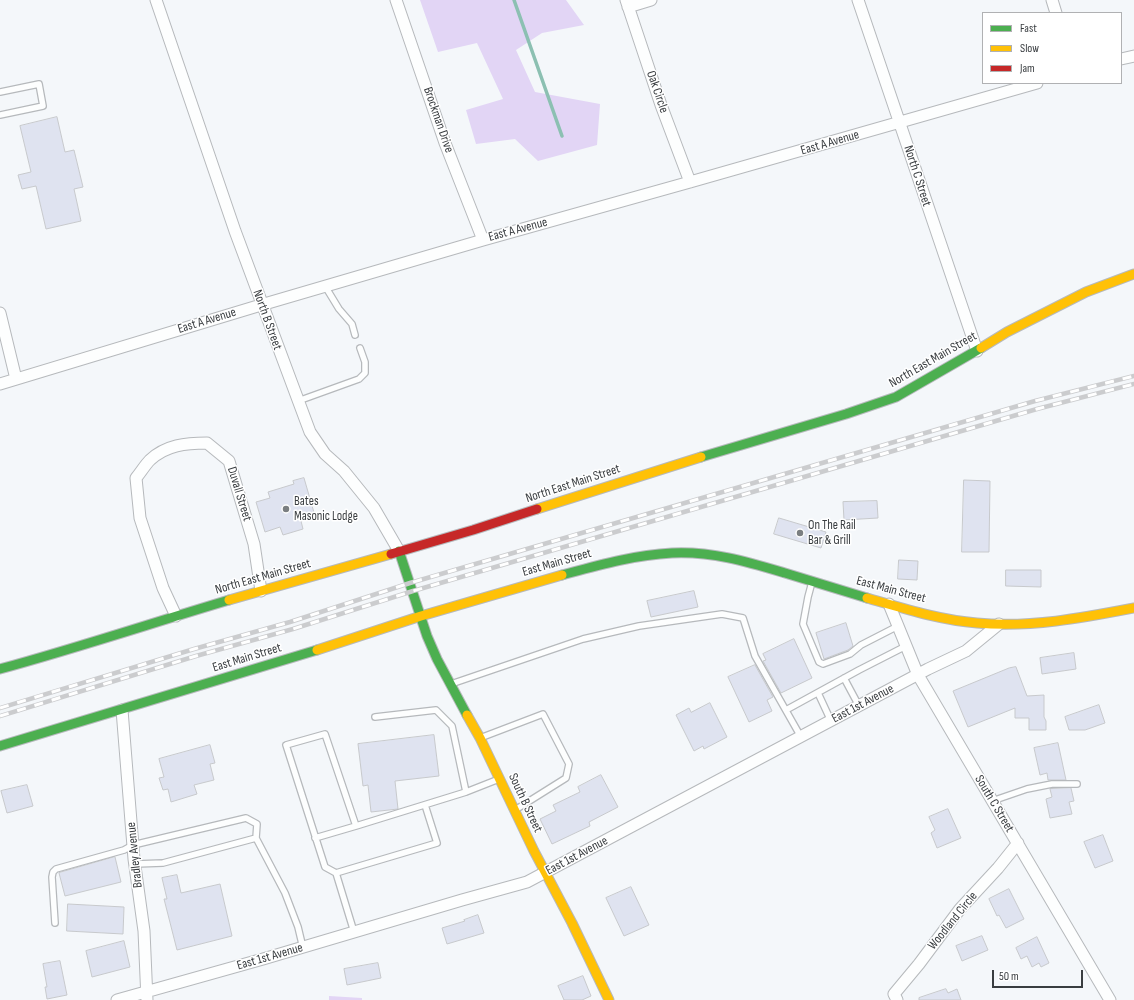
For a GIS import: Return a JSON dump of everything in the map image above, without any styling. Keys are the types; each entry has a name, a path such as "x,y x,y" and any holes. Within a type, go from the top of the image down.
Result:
{"street":[{"name":"North B Street","path":"156,0 262,305 310,432 325,454 344,471 374,508 399,551 421,616"},
{"name":"Brockman Drive","path":"396,0 445,143 483,240"},
{"path":"627,4 651,0"},
{"name":"North C Street","path":"858,0 977,351"},
{"path":"1052,0 1056,12"},
{"name":"Oak Circle","path":"627,4 661,106 690,182"},
{"path":"1122,59 1134,56"},
{"name":"East A Avenue","path":"0,384 483,240 1034,84"},
{"name":"North East Main Street","path":"0,669 472,530 709,454 846,414 896,397 977,351 1007,332 1086,292 1134,274"},
{"path":"0,313 16,379"},
{"name":"Duvall Street","path":"176,616 163,588 140,518 136,478 150,460 166,449 187,443 207,443 228,461 254,544 261,591"},
{"name":"East Main Street","path":"0,746 346,642 421,616 577,570 640,556 673,553 705,554 733,558 889,604 954,620 986,624 1023,625 1072,619 1134,608"},
{"name":"South C Street","path":"889,604 918,675 1110,1000"},
{"name":"South B Street","path":"421,616 427,636 480,738 545,873 572,923 609,1000"},
{"name":"East 1st Avenue","path":"117,1000 147,996 354,932 527,882 966,651 999,624"},
{"name":"Bradley Avenue","path":"122,710 133,845 144,930 147,996"},
{"name":"Woodland Circle","path":"893,998 960,909 998,868 1018,843"}],"lane":[{"path":"0,92 38,84 43,106 0,115"},
{"path":"325,286 339,309 352,324 355,335"},
{"path":"298,401 359,380 364,373 364,362 360,348"},
{"path":"812,581 803,624 819,662 822,664 850,654 861,646 899,626"},
{"path":"451,684 583,640 639,626 722,614 743,618 755,656 801,737"},
{"path":"786,710 906,646"},
{"path":"844,678 859,706"},
{"path":"818,693 831,721"},
{"path":"375,717 436,710 452,726 466,792"},
{"path":"480,738 543,714 569,764 566,778 515,810"},
{"path":"354,932 336,873 325,867 286,744 325,734 356,826"},
{"path":"316,838 466,792 499,779"},
{"path":"992,801 1027,789 1052,784 1077,784"},
{"path":"336,873 437,843 425,805"},
{"path":"55,922 52,877 53,872 56,869 124,850 133,845 246,818 257,824 256,838 288,900 298,926 303,948"},
{"path":"135,864 163,863 256,838"}],"shaded area":[{"path":"420,0 566,0 584,25 542,33 516,50 535,92 600,104 597,145 538,161 515,139 476,144 466,110 503,99 477,43 438,52"},
{"path":"329,996 362,998 362,1000 329,1000"}],"building":[{"path":"57,117 65,152 74,150 83,187 74,189 81,221 46,229 36,186 22,189 18,175 31,172 20,126"},
{"name":"Bates Masonic Lodge","path":"304,478 315,516 301,521 303,529 283,535 280,527 265,532 256,502 270,498 268,492 294,484 293,481"},
{"path":"964,480 990,481 989,552 962,552"},
{"path":"877,501 878,518 844,520 843,502"},
{"name":"On The Rail Bar & Grill","path":"779,518 826,532 821,548 774,534"},
{"path":"899,560 918,561 917,580 898,579"},
{"path":"1006,570 1041,570 1041,587 1006,586"},
{"path":"694,591 698,607 651,617 647,601"},
{"path":"846,623 853,646 848,650 824,659 816,633"},
{"path":"794,639 812,678 781,693 763,661 766,660 763,654"},
{"path":"1074,653 1076,669 1042,674 1040,658"},
{"path":"755,665 773,697 767,700 772,711 749,722 728,677"},
{"path":"1016,667 1027,696 1044,695 1044,717 1046,721 1046,730 1029,730 1029,718 1015,718 1015,708 968,727 953,691 1009,668"},
{"path":"710,703 727,737 704,749 703,746 694,751 676,715 689,708 691,712"},
{"path":"1099,705 1105,723 1085,730 1069,730 1065,717"},
{"path":"434,735 439,776 395,781 398,809 371,812 368,785 363,786 358,744"},
{"path":"1058,743 1066,780 1048,780 1047,773 1040,775 1034,748"},
{"path":"210,745 215,763 210,764 214,780 194,785 197,794 171,802 168,789 163,790 159,778 164,777 159,759"},
{"path":"601,775 618,807 589,822 590,826 552,844 540,819 556,811 553,805 580,792 578,787"},
{"path":"27,785 33,806 7,813 1,791"},
{"path":"1071,788 1074,801 1069,802 1072,814 1050,818 1046,799 1052,797 1050,789"},
{"path":"948,809 961,838 937,848 931,833 935,830 929,817"},
{"path":"1103,835 1113,861 1095,868 1084,842"},
{"path":"115,857 121,882 65,896 59,873"},
{"path":"177,875 181,893 220,884 232,936 177,950 164,899 167,899 162,878"},
{"path":"631,887 649,925 624,936 606,898"},
{"path":"1009,889 1024,919 1006,928 999,915 997,916 989,899"},
{"path":"68,904 124,907 123,934 67,931"},
{"path":"478,915 484,933 447,944 442,928 465,921 464,920"},
{"path":"982,936 988,950 962,961 956,946"},
{"path":"1037,937 1049,963 1041,967 1039,963 1032,967 1027,956 1021,959 1016,948"},
{"path":"124,941 130,967 92,977 86,951"},
{"path":"60,961 67,995 47,999 45,987 47,987 43,964"},
{"path":"378,963 381,978 347,985 344,969"},
{"path":"583,976 591,996 582,1000 564,1000 558,986"},
{"path":"946,989 948,993 957,989 961,1000 919,1000 919,998"}],"waterway":[{"path":"514,0 562,136"}],"railway":[{"path":"0,708 194,649 290,622 410,583 1035,401 1134,376"},
{"path":"0,716 196,656 293,629 413,591 1037,409 1134,384"}],"traffic: fast":[{"path":"701,457 846,414 896,397 981,348"},
{"path":"399,551 427,636 437,659 467,715"},
{"path":"562,575 617,561 644,556 672,553 701,554 730,558 757,565 867,598"},
{"path":"0,669 229,600"},
{"path":"0,746 317,650"}],"traffic: slow":[{"path":"981,348 1007,332 1086,292 1134,274"},
{"path":"537,509 701,457"},
{"path":"229,600 391,554"},
{"path":"317,650 421,616 562,575"},
{"path":"867,598 949,619 997,624 1056,621 1134,608"},
{"path":"467,715 480,738 534,851 572,923 609,1000"}],"traffic: jam":[{"path":"391,554 473,530 537,509"}],"place":[{"name":"Bates Masonic Lodge","path":"286,509"},
{"name":"On The Rail Bar & Grill","path":"800,533"}]}
